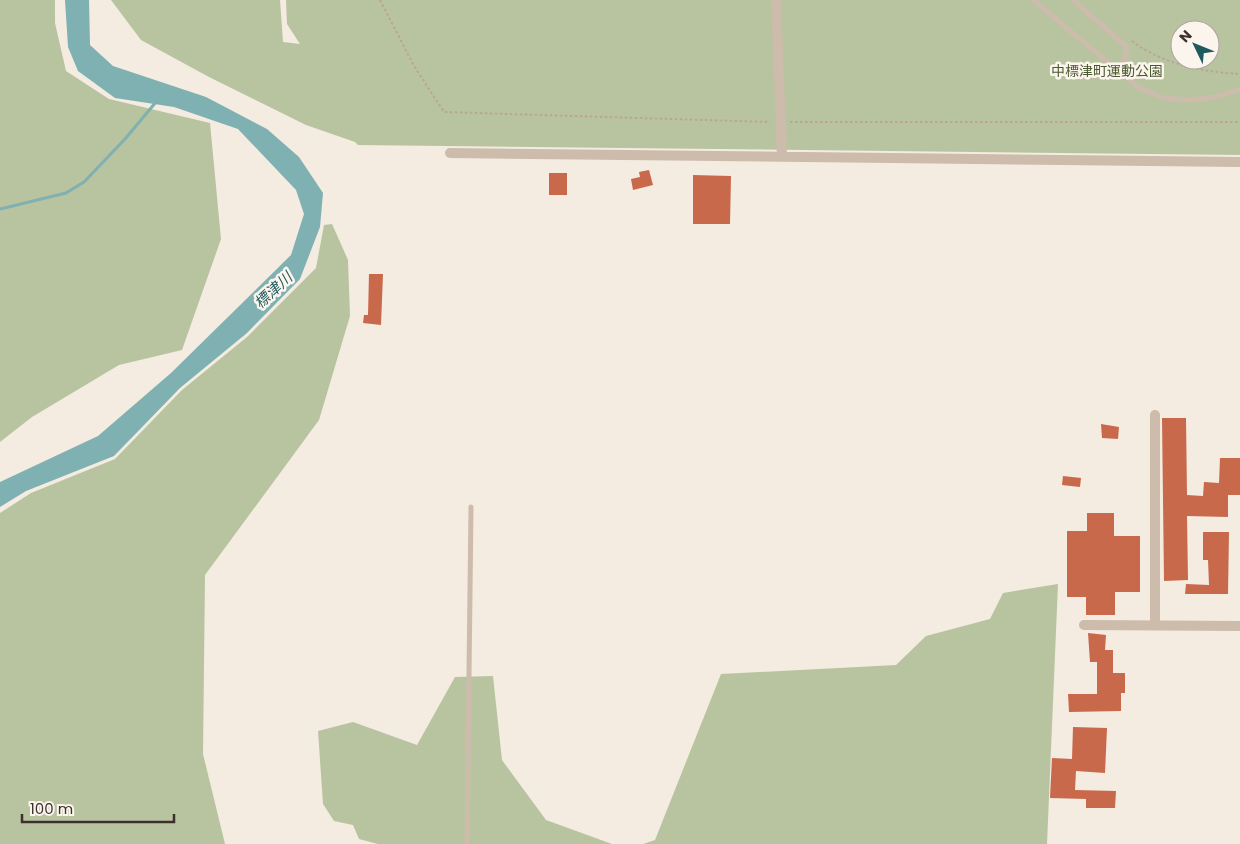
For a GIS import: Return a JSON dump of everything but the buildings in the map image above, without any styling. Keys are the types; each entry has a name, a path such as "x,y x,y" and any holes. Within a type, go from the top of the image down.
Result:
{"street":[{"path":"776,0 782,156"},
{"path":"450,153 1240,162"},
{"path":"1155,414 1155,625"},
{"path":"1084,625 1240,626"}],"lane":[{"path":"1033,0 1139,88 1164,98 1189,100 1216,97 1240,89"},
{"path":"1073,0 1126,46 1126,56 1117,70"},
{"path":"467,844 471,507"}],"path":[{"path":"1126,36 1147,52 1189,67 1211,72 1240,74"}],"green space":[{"path":"0,0 55,0 55,23 66,71 109,99 210,123 221,239 182,350 119,365 32,417 0,442"},
{"name":"中標津町運動公園","path":"111,0 280,0 283,42 300,44 287,24 286,0 1240,0 1240,155 358,145 355,142 306,125 209,77 141,40"},
{"path":"332,224 348,260 350,316 319,420 205,575 203,754 225,844 0,844 0,513 31,493 115,459 182,390 247,337 316,268 324,225"},
{"path":"1058,584 1047,844 643,844 655,840 721,674 896,665 926,636 990,619 1003,593"},
{"path":"493,676 502,760 546,820 612,844 378,844 359,839 353,825 334,821 323,804 318,731 353,722 417,745 455,677"}],"water":[{"name":"標津川","path":"65,0 89,0 90,45 113,66 206,97 267,129 299,157 323,193 320,227 300,279 247,333 180,388 114,456 26,491 0,507 0,482 98,436 171,373 291,255 304,214 296,190 238,129 174,107 115,98 78,71 68,47"}],"waterway":[{"path":"0,209 66,193 84,182 125,139 156,102"}]}
